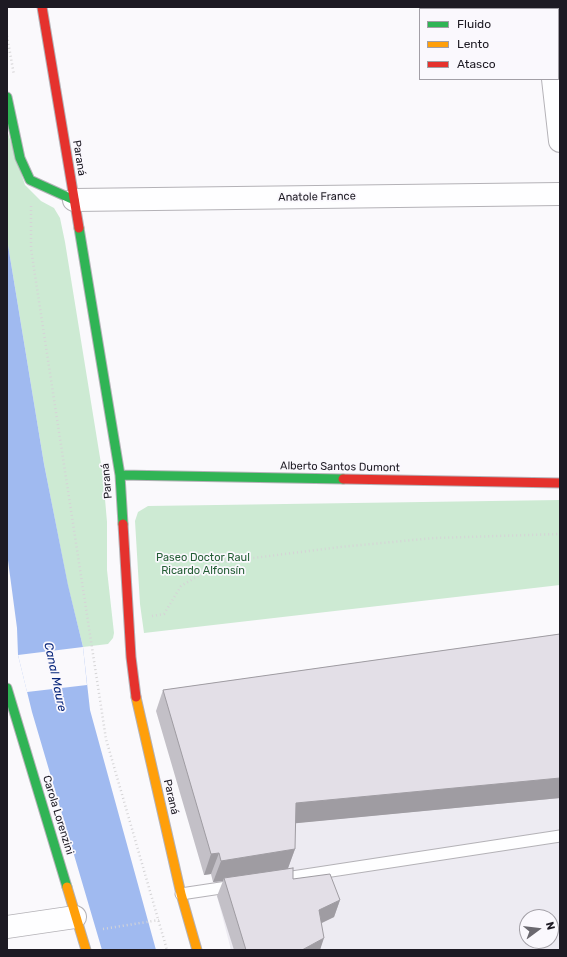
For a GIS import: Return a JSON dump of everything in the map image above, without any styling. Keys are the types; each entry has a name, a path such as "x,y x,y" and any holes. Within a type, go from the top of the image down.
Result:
{"street":[{"name":"Paraná","path":"42,7 120,475 132,671 137,702 181,894 197,950"},
{"path":"553,80 560,141"},
{"path":"7,97 20,158 30,180 74,200"},
{"name":"Anatole France","path":"74,200 560,194"},
{"name":"Alberto Santos Dumont","path":"120,475 560,483"},
{"name":"Carola Lorenzini","path":"7,688 86,950"},
{"path":"7,927 76,917"}],"lane":[{"path":"268,881 560,836"},
{"path":"181,894 244,885"}],"path":[{"path":"7,36 14,77"},
{"path":"30,180 31,249 106,739 168,950"},
{"path":"129,621 164,614 181,586 222,562 340,547 434,538 560,534"},
{"path":"96,930 148,922"}],"shaded area":[{"path":"560,656 560,950 231,950 169,711"}],"green space":[{"path":"7,130 25,185 41,201 54,208 60,218 65,242 103,476 107,522 107,570 114,633 113,638 108,644 83,647 68,586 44,464 7,239"},
{"name":"Paseo Doctor Raul Ricardo Alfonsín","path":"560,500 560,585 144,633 140,604 135,521 138,512 148,506"}],"water":[{"name":"Canal Maure","path":"7,239 44,464 68,585 83,647 90,710 156,950 102,950 32,712 18,655 17,628 7,553"}],"pier":[{"path":"83,647 87,685 27,692 18,655"}],"building":[{"path":"560,634 560,778 296,803 295,849 221,861 219,853 211,854 163,690"},
{"path":"293,868 293,879 330,874 340,900 319,910 324,938 302,950 246,950 224,878"}],"traffic: fast":[{"path":"7,97 20,158 30,180 74,200"},
{"path":"79,228 120,475 123,524"},
{"path":"120,475 343,479"},
{"path":"7,688 67,887"}],"traffic: slow":[{"path":"136,697 181,894 197,950"},
{"path":"67,887 86,950"}],"traffic: jam":[{"path":"42,7 79,228"},
{"path":"343,479 560,483"},
{"path":"123,524 131,657 136,697"}]}
